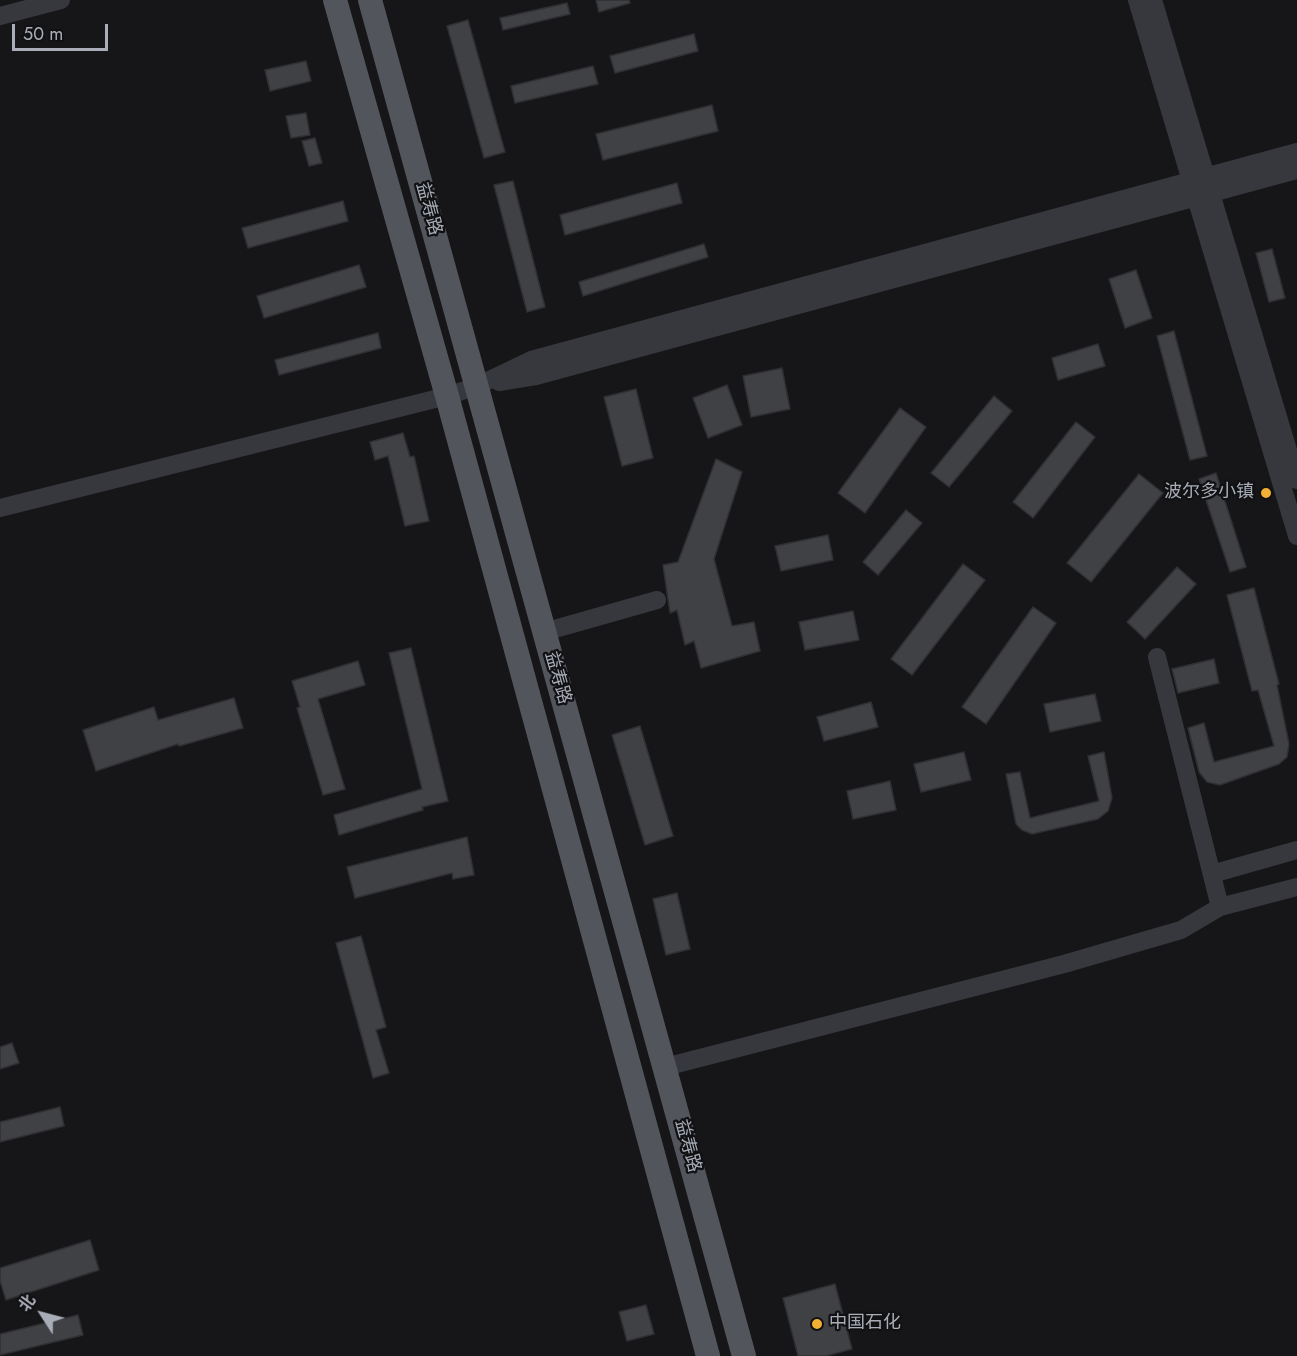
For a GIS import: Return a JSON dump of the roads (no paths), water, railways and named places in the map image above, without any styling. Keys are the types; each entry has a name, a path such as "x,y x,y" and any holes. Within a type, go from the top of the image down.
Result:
{"main road":[{"name":"益寿路","path":"336,0 447,396 708,1356"},
{"name":"益寿路","path":"370,0 744,1356"},
{"path":"681,1263 716,1254"}],"street":[{"path":"0,16 61,0"},
{"path":"1137,0 1297,480"},
{"path":"1153,0 1201,187 1297,536"},
{"path":"1201,187 1297,152"},
{"path":"0,507 447,396 477,386 531,360 1201,187 1297,170"},
{"path":"544,632 657,600"},
{"path":"1157,657 1220,907"},
{"path":"1212,874 1297,850"},
{"path":"665,1067 1064,964 1181,930 1220,907 1297,887"}],"place":[{"name":"波尔多小镇","path":"1266,493"},
{"name":"中国石化","path":"817,1324"}]}
